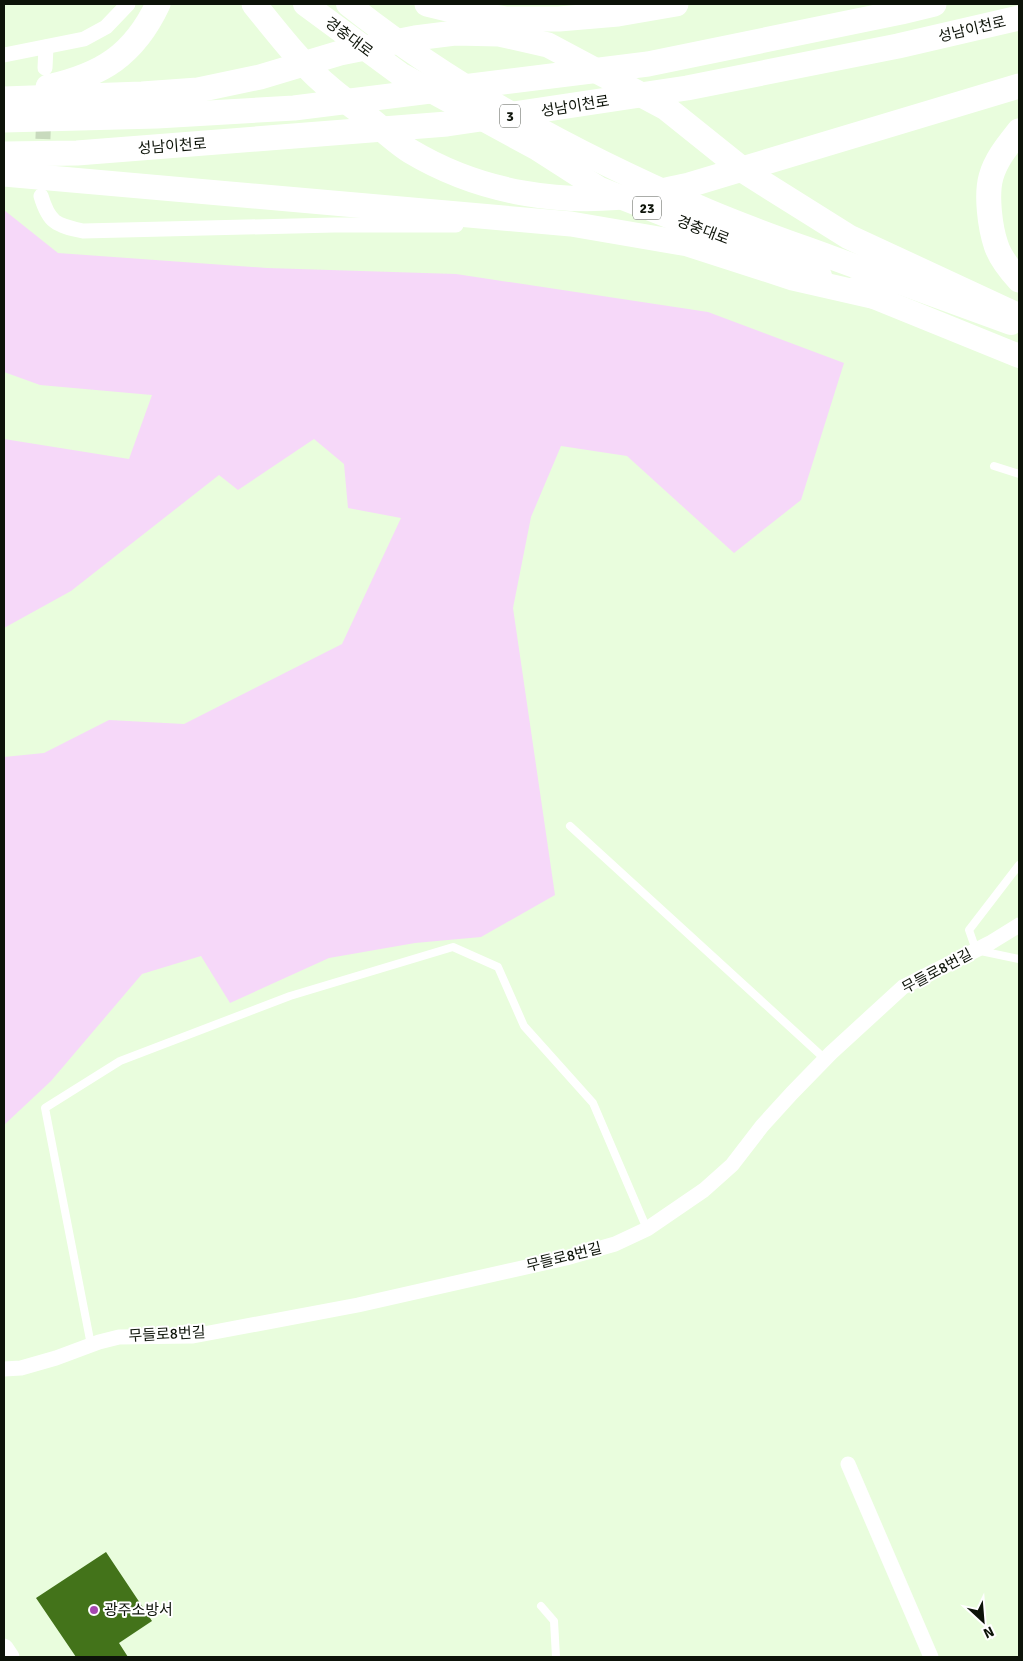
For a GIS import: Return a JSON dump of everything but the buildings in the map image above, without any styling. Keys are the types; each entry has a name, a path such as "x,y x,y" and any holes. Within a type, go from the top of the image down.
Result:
{"highway":[{"path":"4,97 74,81 105,67 130,48 149,24 158,4"},
{"path":"254,4 284,41 324,82 410,151 460,176 502,189 545,196 578,199 645,194 689,185 1019,86"},
{"path":"427,4 456,11 507,19 559,19 618,14 676,4"},
{"name":"성남이천로","path":"4,120 157,116 294,108 648,64 934,4"},
{"name":"성남이천로","path":"4,154 77,153 447,124 687,88 898,46 1019,18"},
{"path":"4,97 142,94 198,90 260,77 340,54 415,38 455,33 499,34 548,45 666,108 747,173 849,237 1019,316"},
{"path":"1019,131 1004,149 991,177 989,210 996,245 1009,269 1019,280"},
{"path":"4,174 571,224 688,244 793,278 872,296"}],"main road":[{"name":"경충대로","path":"305,4 400,74 536,148 600,189 1019,356"},
{"name":"경충대로","path":"348,4 431,65 488,101 610,167 701,208 761,232 1019,326"}],"street":[{"path":"4,55 84,39 106,27 128,4"},
{"path":"45,68 46,47"},
{"path":"41,196 46,214 61,226 83,231 334,225 571,224"},
{"name":"무들로8번길","path":"4,1369 21,1368 119,1337 192,1336 358,1305 566,1258 615,1244 647,1229 704,1190 732,1166 762,1126 825,1059 903,987 1019,926"},
{"path":"848,1464 931,1657"},
{"path":"4,1648 10,1657"}],"lane":[{"path":"994,466 1019,474"},
{"path":"570,826 825,1059"},
{"path":"1019,865 970,930 976,950 1019,959"},
{"path":"92,1345 45,1108 120,1061 290,996 453,947 498,967 524,1026 593,1103 647,1229"},
{"path":"541,1606 554,1620 556,1657"}],"shaded area":[{"path":"4,210 58,253 267,268 456,274 708,312 844,363 801,500 734,553 627,456 561,446 531,517 513,608 555,895 481,937 415,943 329,958 230,1003 201,956 142,974 51,1081 4,1125 4,757 44,753 109,720 184,724 342,644 401,518 348,508 344,464 314,439 238,490 219,475 71,591 4,628 4,439 129,459 152,395 40,385 4,372"}],"tunnel":[{"path":"42,162 44,112"}],"place":[{"name":"광주소방서","path":"94,1610"}]}
